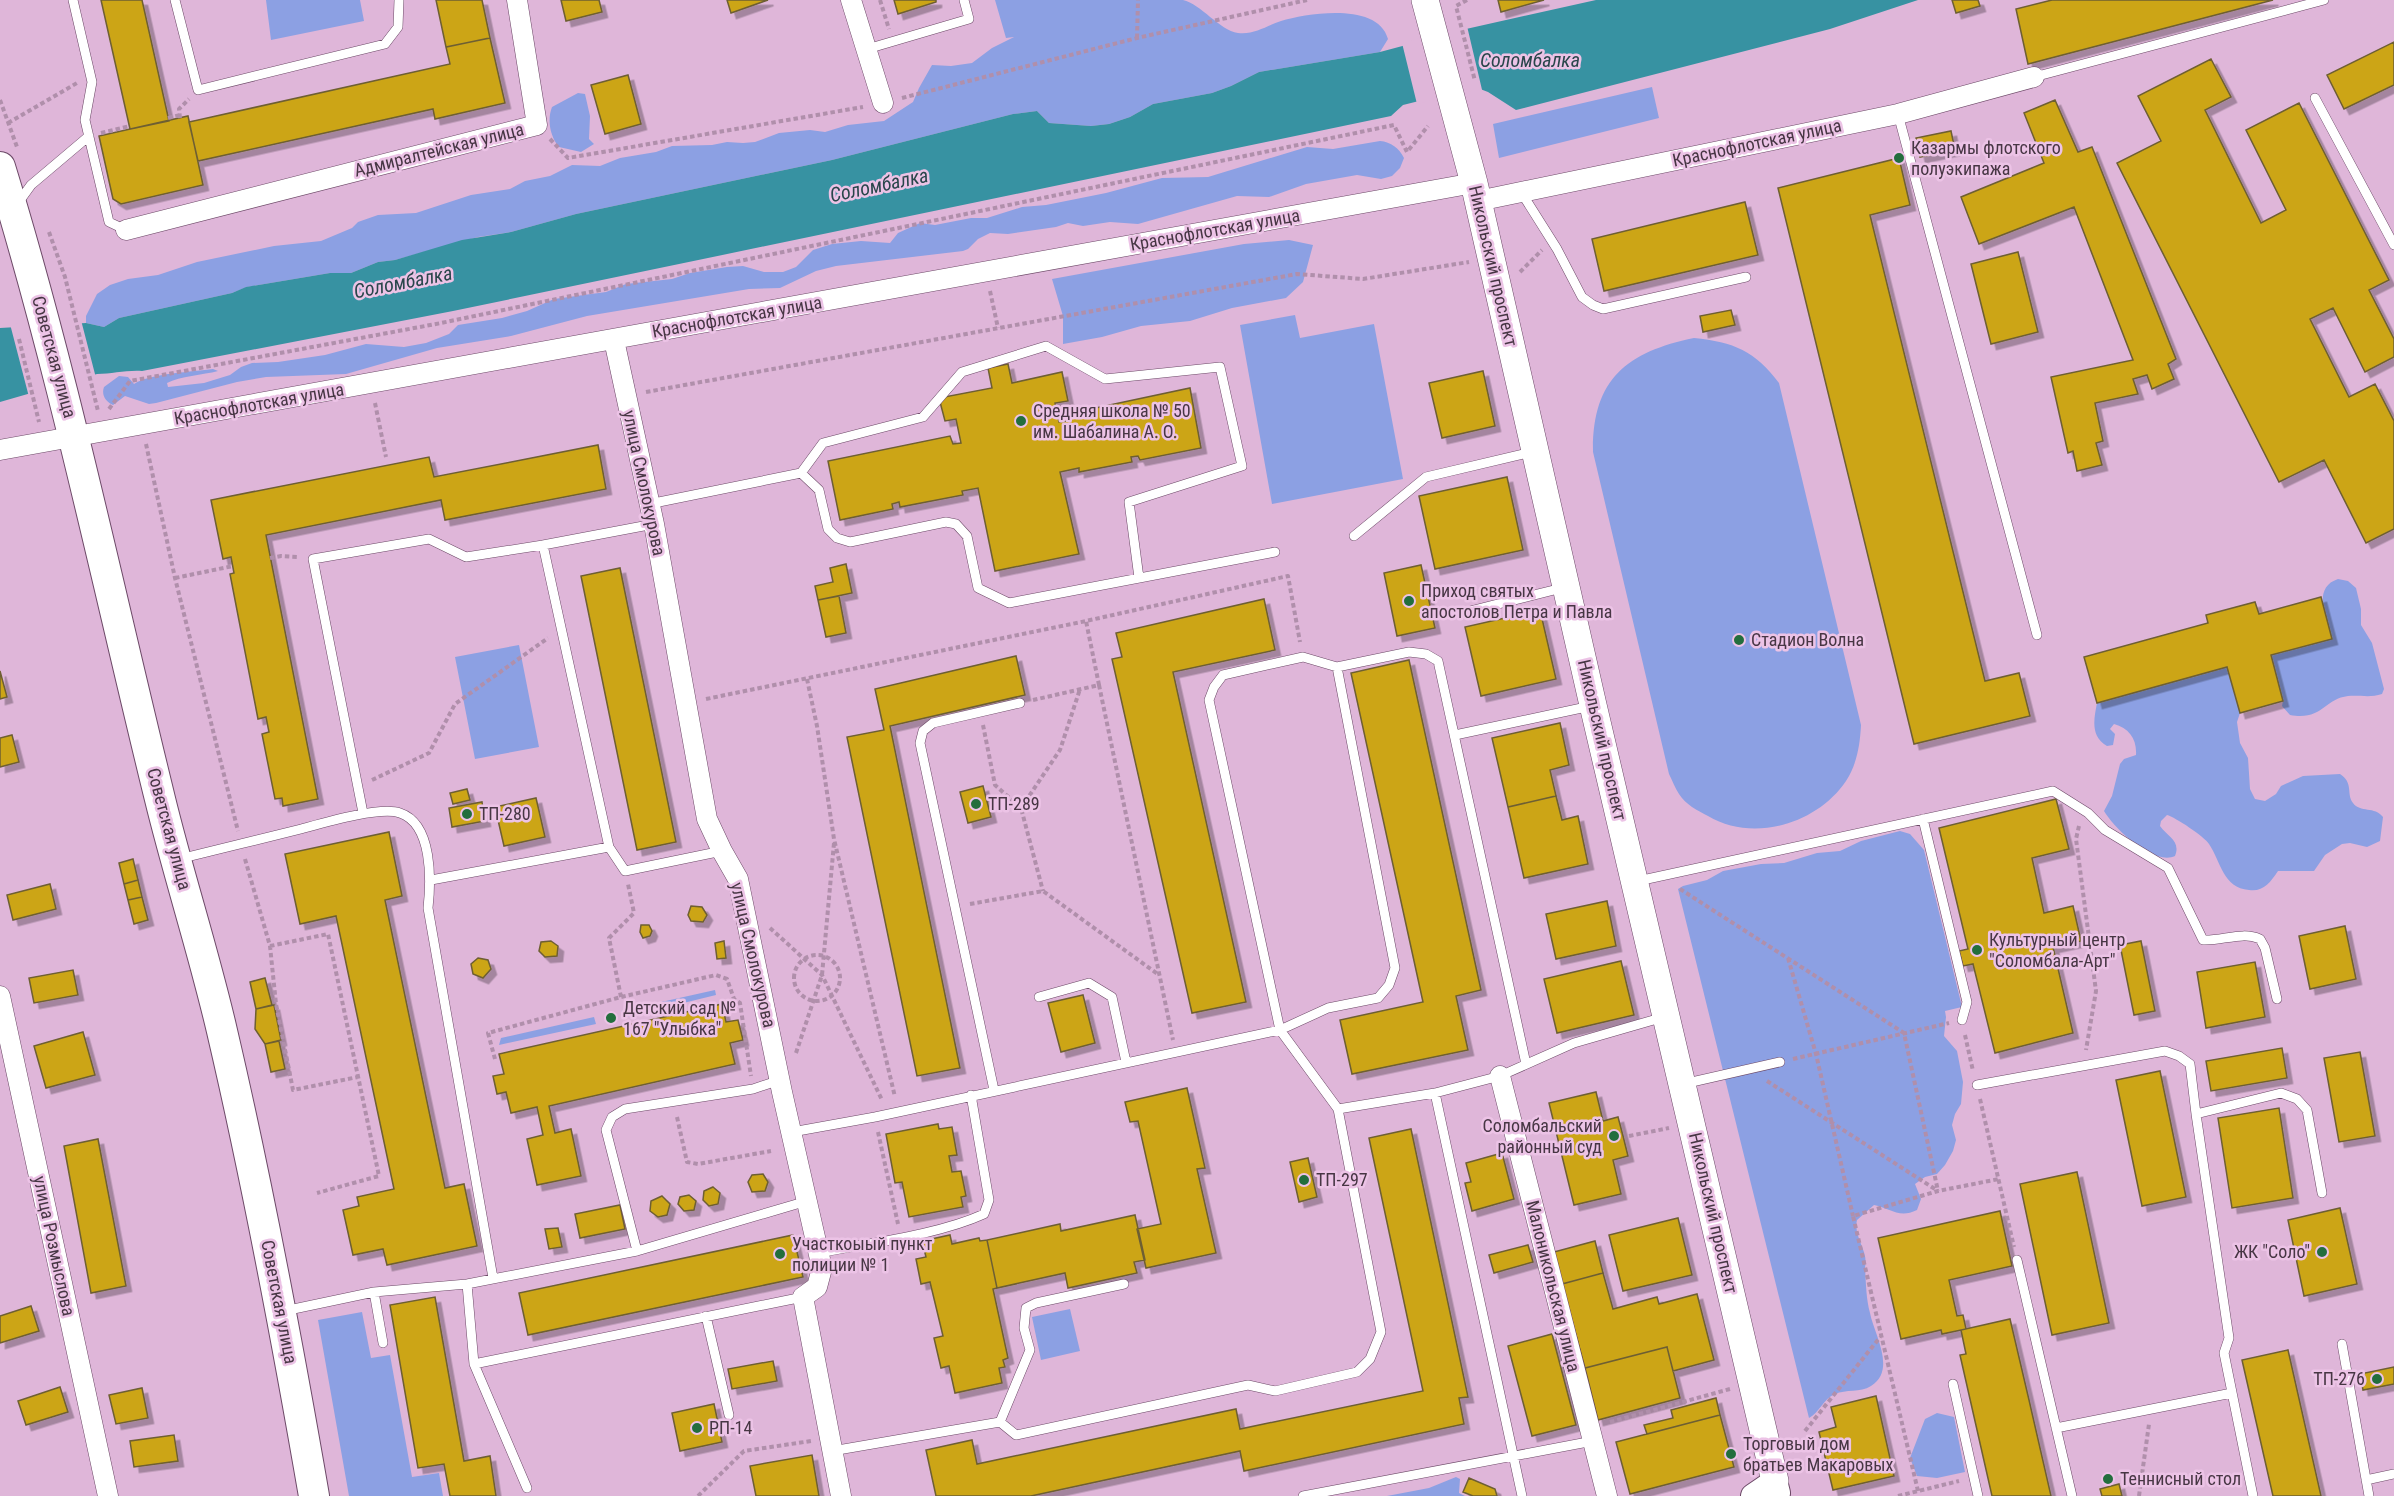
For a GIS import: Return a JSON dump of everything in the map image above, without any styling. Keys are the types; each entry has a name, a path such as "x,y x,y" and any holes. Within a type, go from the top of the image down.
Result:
{"main road":[{"name":"Никольский проспект","path":"1426,6 1476,192 1593,705 1649,879 1667,1017 1775,1491"},
{"name":"Советская улица","path":"0,167 35,284 72,428 161,803 222,1030 282,1312 314,1496"}],"street":[{"path":"517,0 537,125"},
{"path":"851,0 883,103"},
{"name":"Краснофлотская улица","path":"0,450 72,428 614,340 986,272 1476,192 1521,192 1898,114 2034,77"},
{"name":"Адмиралтейская улица","path":"126,230 537,125"},
{"name":"улица Смолокурова","path":"614,340 654,524 685,704 708,819 738,879 745,906 781,1086 822,1268 818,1287 803,1298"},
{"name":"улица Розмыслова","path":"0,996 108,1496"},
{"name":"Малоникольская улица","path":"1500,1076 1607,1496"},
{"path":"803,1298 841,1496"},
{"path":"1753,1496 1775,1491"}],"lane":[{"path":"74,0 92,82 85,120 109,222 126,230"},
{"path":"175,0 198,90 385,44 398,27 399,0"},
{"path":"867,49 969,19 964,0"},
{"path":"2034,77 2324,0"},
{"path":"2315,98 2394,245"},
{"path":"1898,114 2037,635"},
{"path":"13,210 31,186 89,136"},
{"path":"1521,192 1567,267 1582,297 1603,309 1746,277"},
{"path":"649,504 801,473 823,443 923,417 962,372 1046,346 1105,379 1220,367 1242,466 1129,502 1139,578"},
{"path":"1354,536 1426,477 1536,451"},
{"path":"801,473 819,490 828,529 837,538 850,542 946,522 956,524 967,536 978,588 1009,603 1275,552"},
{"path":"363,813 313,559 429,539 466,557 654,524"},
{"path":"543,545 609,847 625,871 722,851"},
{"path":"1466,612 1566,587"},
{"path":"831,1445 1000,1422 1016,1435 1248,1385 1275,1391 1357,1372 1370,1359 1381,1332 1338,1109 1280,1030 1209,700 1214,687 1223,675 1303,657 1337,667 1409,652 1426,654 1438,661 1526,1064"},
{"path":"792,1132 875,1117 1280,1030 1329,1008 1377,998 1389,985 1395,968 1337,667"},
{"path":"994,1090 920,743 923,731 933,723 1020,703"},
{"path":"1455,735 1593,705"},
{"path":"1649,879 2053,791 2083,809 2105,830 2168,868 2203,940 2215,941 2248,934 2260,939 2265,948 2277,999"},
{"path":"177,859 363,813 400,812 413,821 423,834 431,880 428,908 493,1278"},
{"path":"1923,819 1967,1002 1962,1020"},
{"path":"431,880 609,847"},
{"path":"1039,997 1089,983 1112,996 1126,1062"},
{"path":"1338,1109 1434,1093 1500,1076 1574,1042 1667,1017"},
{"path":"1977,1085 2165,1051 2179,1056 2190,1064 2229,1338 2224,1353 2253,1496"},
{"path":"1683,1084 1780,1062"},
{"path":"637,1251 606,1130 612,1117 625,1109 781,1086"},
{"path":"1434,1093 1522,1496"},
{"path":"2196,1114 2281,1093 2297,1099 2307,1110 2322,1193"},
{"path":"818,1253 970,1221 984,1214 989,1200 971,1095"},
{"path":"282,1312 374,1292 467,1284 637,1251 807,1201"},
{"path":"2018,1260 2072,1496"},
{"path":"467,1284 474,1364 527,1488"},
{"path":"1000,1422 1030,1350 1024,1328 1026,1308 1036,1303 1124,1284"},
{"path":"374,1292 383,1343"},
{"path":"474,1364 803,1298"},
{"path":"706,1316 729,1415"},
{"path":"2342,1344 2369,1496"},
{"path":"1953,1384 1978,1496"},
{"path":"2056,1428 2232,1393"},
{"path":"1304,1496 1513,1456 1591,1434"},
{"path":"2366,1480 2394,1474"}],"path":[{"path":"880,0 892,41"},
{"path":"1137,38 1138,0"},
{"path":"883,103 1137,38 1307,0"},
{"path":"1467,0 1456,6 1477,91"},
{"path":"8,123 91,75"},
{"path":"168,118 180,117 179,109 198,90"},
{"name":"Адмиралтейская улица","path":"537,125 568,158 883,103"},
{"path":"106,413 130,381 441,323 1394,125 1407,152 1428,126"},
{"path":"89,136 130,126"},
{"path":"1519,273 1543,250 1567,267"},
{"path":"625,396 1297,274 1364,279 1491,257"},
{"path":"986,272 998,328"},
{"path":"65,277 98,411"},
{"path":"18,336 39,425"},
{"path":"375,402 386,457"},
{"path":"146,444 175,578 241,843 270,945 276,1004 293,1090 358,1077"},
{"path":"270,558 281,556 313,559"},
{"path":"175,578 232,566"},
{"path":"685,704 1086,621 1288,576 1303,657"},
{"path":"1086,621 1175,1052"},
{"path":"358,787 429,753 455,704 561,628"},
{"path":"807,679 817,726 834,839 893,1113"},
{"path":"1020,703 1099,685"},
{"path":"1021,808 1060,750 1080,689"},
{"path":"981,712 995,785 1021,808 1042,891 1160,976"},
{"path":"2083,809 2076,839 2096,991 2084,1066"},
{"path":"781,1086 822,975 834,839"},
{"path":"621,997 609,938 634,913 625,871"},
{"path":"1649,879 1788,958 1904,1033 1938,1191"},
{"path":"955,907 1042,891"},
{"path":"745,906 806,958 822,975 893,1113"},
{"path":"270,945 328,934 379,1176 317,1193"},
{"path":"814,955 824,956 838,969 840,979 838,988 831,996 820,1001 801,994 795,982 796,968 806,958 814,955"},
{"path":"1788,958 1833,1123 1918,1491"},
{"path":"495,1059 488,1033 621,997 716,975 727,979 734,999 740,1004 753,1089"},
{"path":"1780,1062 1962,1020 2018,1260"},
{"path":"1749,1069 1938,1191"},
{"path":"673,1101 687,1161 698,1164 771,1151"},
{"path":"875,1117 900,1237"},
{"path":"1629,1136 1673,1128"},
{"path":"1853,1216 1938,1191 1999,1179"},
{"path":"1805,1431 1881,1335"},
{"path":"1591,1434 1730,1389"},
{"path":"2139,1496 2152,1409"},
{"path":"698,1496 744,1451 831,1445"},
{"path":"1898,1496 1974,1478"}],"shaded area":[{"path":"266,0 360,0 364,21 271,40"},
{"path":"995,0 1183,0 1197,6 1224,27 1238,33 1255,31 1281,21 1308,15 1341,13 1371,19 1382,27 1388,39 1380,52 1259,72 1212,93 1153,104 1130,117 1109,124 1091,126 1049,123 1037,111 1013,114 832,160 576,214 511,232 478,237 395,260 378,262 351,273 330,273 247,287 232,293 119,318 104,327 86,323 86,316 97,294 110,285 128,279 158,275 197,262 274,246 321,241 352,228 358,222 378,215 416,213 471,195 510,189 525,181 550,176 572,165 600,166 620,158 656,152 672,146 755,142 779,133 810,130 825,132 848,125 884,121 913,102 932,65 951,66 972,63 992,48 1014,37 1006,38"},
{"path":"1652,87 1659,118 1499,158 1493,124"},
{"path":"578,93 585,94 590,116 589,139 594,144 581,152 559,147 550,128 552,107"},
{"path":"1380,141 1394,146 1404,158 1400,168 1392,176 1381,179 1357,175 1306,184 1269,197 1237,196 1138,224 1110,222 1083,226 1068,223 1008,234 990,233 963,251 836,266 816,271 780,288 749,289 587,316 511,336 437,348 346,374 266,377 149,404 125,396 113,405 106,400 103,393 104,387 119,376 128,377 134,384 161,375 213,369 218,371 172,381 167,383 168,387 204,383 230,375 252,363 278,362 325,355 366,344 404,347 426,343 449,334 458,325 502,318 527,311 554,299 606,292 626,284 672,279 690,273 727,267 743,266 764,272 783,272 796,267 813,250 832,244 861,241 890,243 898,233 920,223 935,225 971,218 987,218 1022,207 1046,205 1106,193 1162,178 1208,177 1307,147 1333,149"},
{"path":"1289,240 1313,245 1303,282 1286,298 1232,308 1190,321 1141,326 1102,337 1063,344 1063,316 1052,279 1244,244"},
{"path":"1295,315 1300,338 1374,324 1403,479 1272,504 1240,325"},
{"name":"Стадион Волна","path":"1694,338 1721,342 1742,350 1761,363 1779,383 1861,725 1859,747 1853,768 1846,781 1834,796 1819,808 1783,825 1744,828 1726,824 1688,804 1676,789 1669,774 1593,452 1594,427 1599,406 1607,388 1618,373 1632,361 1649,352"},
{"path":"2338,579 2348,581 2356,588 2361,609 2361,625 2372,643 2384,689 2382,694 2378,695 2340,698 2309,715 2290,715 2282,706 2283,701 2271,655 2332,639 2323,597 2330,583"},
{"path":"519,645 539,747 475,759 455,657"},
{"path":"2227,667 2240,713 2237,722 2240,743 2248,758 2250,789 2255,799 2265,801 2276,794 2281,786 2303,776 2340,774 2347,781 2351,800 2356,806 2376,812 2383,817 2380,841 2367,847 2350,843 2342,844 2325,855 2314,871 2278,871 2266,886 2258,890 2249,890 2240,888 2228,879 2206,841 2190,828 2167,815 2161,821 2160,826 2175,843 2175,856 2166,858 2156,856 2135,844 2116,827 2104,811 2112,796 2120,764 2124,759 2136,755 2136,749 2128,731 2114,724 2110,729 2115,734 2113,745 2107,746 2102,742 2094,727 2097,703"},
{"path":"1900,831 1910,834 1924,850 1962,1007 1945,1011 1944,1036 1957,1051 1963,1082 1961,1104 1952,1125 1956,1140 1953,1151 1937,1174 1925,1177 1915,1184 1921,1199 1917,1210 1900,1213 1874,1205 1857,1220 1857,1232 1866,1261 1868,1302 1882,1351 1882,1371 1879,1379 1871,1386 1862,1390 1835,1394 1809,1418 1678,889 1707,880 1723,871 1761,864 1784,863 1817,853 1840,851 1861,841"},
{"path":"715,990 716,995 622,1018 621,1011"},
{"path":"594,1017 596,1024 499,1045 501,1038"},
{"path":"1070,1309 1080,1351 1041,1360 1032,1317"},
{"path":"362,1312 371,1358 390,1355 412,1477 439,1473 443,1496 349,1496 318,1320"},
{"path":"1937,1413 1954,1417 1965,1472 1937,1478 1917,1476 1910,1458 1925,1419"},
{"path":"1456,1477 1460,1479 1459,1493 1465,1496 1387,1496 1429,1488"}],"water":[{"name":"Соломбалка","path":"1596,0 1918,0 1830,29 1516,110 1488,92 1475,87 1403,105 1391,116 453,311 142,371 97,374 0,402 0,328 86,323 104,327 119,318 232,293 246,287 330,273 351,273 378,262 395,260 462,240 511,232 576,214 832,160 1013,114 1037,111 1049,123 1091,126 1109,124 1130,117 1153,104 1212,93 1259,72 1380,52 1466,29"}],"pier":[{"path":"1467,26 1483,94 1475,90 1417,104 1402,43"},
{"path":"81,320 96,378 29,397 10,324"}],"building":[{"path":"101,0 142,0 169,121 130,129"},
{"path":"436,0 482,0 490,38 446,47"},
{"path":"561,0 599,0 602,12 566,21"},
{"path":"727,0 768,0 731,13"},
{"path":"894,0 936,0 936,2 898,14"},
{"path":"1498,0 1544,0 1501,12"},
{"path":"1952,0 1978,0 1980,6 1956,13"},
{"path":"2052,0 2273,0 2028,64 2016,9"},
{"path":"490,38 505,103 435,119 433,109 198,161 189,122 450,64 446,47"},
{"path":"2394,42 2394,85 2344,109 2327,75"},
{"path":"2211,59 2231,97 2205,110 2261,223 2286,210 2246,130 2299,103 2389,280 2369,290 2394,339 2394,357 2365,372 2333,308 2310,319 2349,397 2375,384 2394,421 2394,529 2366,543 2324,460 2279,482 2117,163 2161,141 2138,96"},
{"path":"628,75 641,124 605,134 591,85"},
{"path":"2055,100 2078,152 2092,147 2176,359 2168,364 2174,379 2152,389 2147,375 2133,379 2138,394 2095,403 2103,441 2096,443 2102,465 2077,471 2073,451 2068,453 2051,377 2133,360 2074,207 1979,244 1961,197 2044,163 2024,113"},
{"path":"188,116 203,185 121,204 113,199 99,136"},
{"path":"1951,131 1955,150 1920,157 1916,138"},
{"path":"1899,158 1910,205 1870,215 1985,681 2019,673 2030,716 1914,744 1778,188"},
{"path":"1745,202 1758,255 1604,291 1592,239"},
{"path":"2018,252 2038,332 1991,344 1971,264"},
{"path":"1731,310 1735,325 1703,332 1700,316"},
{"path":"1008,364 1012,383 1062,372 1068,401 1055,403 1059,422 1068,421 1067,414 1190,388 1201,448 1140,460 1138,456 1131,457 1132,462 1079,472 1079,468 1060,472 1079,554 995,571 978,488 962,491 963,495 900,507 899,502 892,504 893,509 840,520 828,461 950,436 953,444 961,443 956,419 945,421 939,398 992,388 988,368"},
{"path":"1483,371 1495,426 1442,438 1429,383"},
{"path":"598,445 606,489 445,520 441,500 266,535 318,799 283,806 282,798 275,799 262,734 269,732 266,717 258,719 230,574 234,573 231,557 223,559 211,500 429,457 434,477"},
{"path":"1507,477 1523,550 1435,569 1419,496"},
{"path":"846,564 852,593 818,600 815,586 833,582 830,568"},
{"name":"Приход святых апостолов Петра и Павла","path":"1421,565 1435,628 1397,636 1384,573"},
{"path":"620,568 676,842 637,850 581,576"},
{"path":"839,596 846,633 826,637 818,600"},
{"path":"2321,597 2332,639 2271,655 2283,701 2240,713 2227,667 2097,703 2084,657 2208,623 2206,615 2255,602 2259,614"},
{"path":"1264,599 1275,650 1173,672 1246,1002 1192,1013 1112,659 1122,657 1116,633"},
{"path":"1540,610 1556,679 1481,696 1465,627"},
{"path":"1016,656 1025,695 890,726 960,1068 917,1076 847,737 884,730 875,689"},
{"path":"1409,660 1481,990 1456,996 1468,1050 1352,1074 1340,1020 1423,1002 1351,673"},
{"path":"0,671 7,697 0,699"},
{"path":"1560,723 1569,765 1550,770 1556,796 1508,807 1492,738"},
{"path":"12,735 19,762 0,767 0,738"},
{"name":"ТП-289","path":"983,786 991,817 968,823 960,792"},
{"path":"467,789 470,800 453,804 450,793"},
{"path":"1556,796 1562,820 1578,816 1588,864 1524,878 1508,807"},
{"path":"536,798 545,837 504,846 495,807"},
{"path":"2056,799 2069,849 2032,858 2044,913 2073,906 2081,941 2053,947 2073,1033 1995,1053 1973,964 1963,966 1959,951 1968,949 1939,828"},
{"name":"ТП-280","path":"482,802 485,821 452,827 449,808"},
{"path":"389,832 402,896 385,900 445,1188 464,1184 477,1246 387,1265 383,1249 353,1255 343,1210 359,1206 357,1197 394,1189 336,916 300,924 285,854"},
{"path":"133,859 138,880 124,884 119,863"},
{"path":"138,880 142,897 128,900 124,884"},
{"path":"50,884 56,909 13,920 7,895"},
{"path":"142,897 148,920 134,924 128,900"},
{"path":"1607,901 1616,946 1556,959 1546,914"},
{"path":"691,906 702,907 707,915 703,922 691,921 688,915"},
{"path":"641,925 649,925 652,931 650,936 643,938 640,932"},
{"path":"2345,926 2356,979 2310,989 2299,936"},
{"path":"551,941 558,946 557,956 545,957 539,951 541,942"},
{"path":"724,941 726,958 717,959 715,943"},
{"path":"2141,941 2155,1011 2134,1015 2120,945"},
{"path":"478,958 488,960 491,969 483,978 473,974 471,964"},
{"path":"1621,961 1634,1015 1557,1033 1544,979"},
{"path":"2255,962 2265,1017 2206,1028 2197,972"},
{"path":"73,970 78,995 34,1003 29,978"},
{"path":"265,978 272,1005 256,1009 250,982"},
{"path":"1083,995 1095,1043 1061,1052 1048,1003"},
{"path":"722,1004 726,1022 738,1020 743,1040 730,1043 735,1064 549,1106 555,1133 571,1129 581,1176 537,1185 527,1139 543,1135 537,1107 511,1113 506,1092 497,1094 493,1076 504,1074 499,1054"},
{"path":"274,1005 281,1040 265,1044 255,1029 256,1009"},
{"path":"83,1032 95,1075 46,1088 34,1046"},
{"path":"279,1041 285,1069 271,1072 265,1044"},
{"path":"2282,1048 2287,1078 2211,1091 2206,1061"},
{"path":"2360,1052 2375,1136 2339,1142 2324,1058"},
{"path":"2160,1071 2186,1197 2142,1206 2116,1080"},
{"path":"1187,1088 1205,1168 1197,1169 1216,1253 1146,1268 1137,1229 1161,1224 1138,1121 1130,1122 1125,1102"},
{"path":"1596,1092 1603,1121 1618,1117 1628,1156 1613,1160 1621,1194 1574,1205 1549,1103"},
{"path":"2279,1108 2293,1198 2232,1208 2218,1118"},
{"path":"938,1124 939,1129 952,1127 957,1155 949,1156 952,1172 961,1171 966,1196 961,1197 963,1207 909,1217 902,1182 895,1183 886,1134"},
{"path":"1411,1129 1468,1397 1459,1398 1464,1424 1244,1471 1240,1451 1031,1496 936,1496 926,1450 972,1440 977,1464 1236,1409 1240,1429 1423,1391 1369,1138"},
{"path":"98,1139 126,1286 91,1293 64,1146"},
{"path":"1502,1153 1514,1199 1472,1211 1465,1183 1471,1182 1466,1163"},
{"name":"ТП-297","path":"1308,1158 1317,1197 1299,1202 1290,1162"},
{"path":"2077,1172 2109,1323 2052,1335 2020,1184"},
{"path":"763,1174 768,1182 765,1191 752,1192 748,1182 752,1175"},
{"path":"713,1187 720,1193 718,1204 709,1206 703,1200 704,1191"},
{"path":"689,1195 696,1201 694,1210 684,1211 678,1204 680,1197"},
{"path":"662,1196 670,1204 667,1215 658,1217 650,1211 651,1201"},
{"path":"620,1205 625,1229 580,1238 575,1214"},
{"name":"ЖК \"Соло\"","path":"2340,1208 2357,1284 2304,1296 2288,1220"},
{"path":"2000,1211 2012,1266 1949,1280 1957,1316 1963,1315 1966,1329 1942,1334 1941,1330 1901,1339 1878,1238"},
{"path":"1135,1215 1145,1260 1134,1262 1137,1273 1068,1288 1065,1273 997,1288 987,1240 1060,1224 1061,1231"},
{"path":"1678,1218 1692,1275 1623,1291 1609,1235"},
{"path":"558,1228 562,1247 549,1249 545,1229"},
{"path":"793,1235 803,1277 528,1335 519,1293"},
{"path":"950,1235 952,1244 979,1238 980,1241 987,1240 997,1288 993,1289 1008,1358 1003,1360 1005,1367 999,1368 1002,1383 955,1393 949,1366 941,1368 934,1338 943,1336 930,1282 921,1284 916,1259 926,1257 922,1241"},
{"path":"1595,1241 1603,1273 1562,1284 1554,1252"},
{"path":"1528,1245 1533,1262 1494,1273 1489,1255"},
{"path":"1603,1273 1613,1309 1657,1297 1659,1304 1697,1294 1714,1360 1673,1371 1667,1347 1585,1368 1562,1284"},
{"path":"435,1297 464,1461 490,1456 496,1496 450,1496 444,1464 418,1468 390,1305"},
{"path":"31,1306 39,1331 0,1343 0,1316"},
{"path":"2010,1319 2051,1496 1992,1496 1960,1355 1966,1354 1961,1330"},
{"path":"1552,1334 1576,1425 1532,1436 1508,1346"},
{"path":"1667,1347 1680,1398 1598,1420 1585,1368"},
{"path":"2288,1350 2321,1496 2273,1496 2242,1360"},
{"path":"773,1361 777,1381 732,1389 728,1369"},
{"name":"ТП-276","path":"2394,1367 2394,1384 2363,1390 2360,1374"},
{"path":"60,1387 68,1412 26,1425 18,1401"},
{"path":"142,1388 148,1418 116,1424 109,1395"},
{"path":"1876,1396 1894,1476 1833,1490 1819,1432 1836,1427 1831,1407"},
{"path":"1716,1398 1720,1415 1647,1434 1644,1425 1673,1418 1671,1410"},
{"name":"РП-14","path":"714,1404 722,1442 680,1451 672,1413"},
{"path":"1720,1415 1734,1467 1630,1494 1616,1442"},
{"path":"174,1435 178,1461 134,1467 130,1441"},
{"path":"812,1455 819,1496 756,1496 750,1466"},
{"path":"1469,1478 1495,1489 1497,1496 1473,1496 1463,1492"},
{"path":"2119,1484 2122,1496 2102,1496 2100,1489"}],"place":[{"name":"Казармы флотского полуэкипажа","path":"1899,158"},
{"name":"Средняя школа № 50 им. Шабалина А. О.","path":"1021,421"},
{"name":"Приход святых апостолов Петра и Павла","path":"1409,601"},
{"name":"Стадион Волна","path":"1739,640"},
{"name":"ТП-289","path":"976,804"},
{"name":"ТП-280","path":"467,814"},
{"name":"Культурный центр \"Соломбала-Арт\"","path":"1977,950"},
{"name":"Детский сад № 167 \"Улыбка\"","path":"611,1018"},
{"name":"Соломбальский районный суд","path":"1614,1136"},
{"name":"ТП-297","path":"1304,1180"},
{"name":"ЖК \"Соло\"","path":"2322,1252"},
{"name":"Участкоыый пункт полиции № 1","path":"780,1254"},
{"name":"ТП-276","path":"2377,1379"},
{"name":"РП-14","path":"697,1428"},
{"name":"Торговый дом братьев Макаровых","path":"1731,1454"},
{"name":"Теннисный стол","path":"2108,1479"}]}
